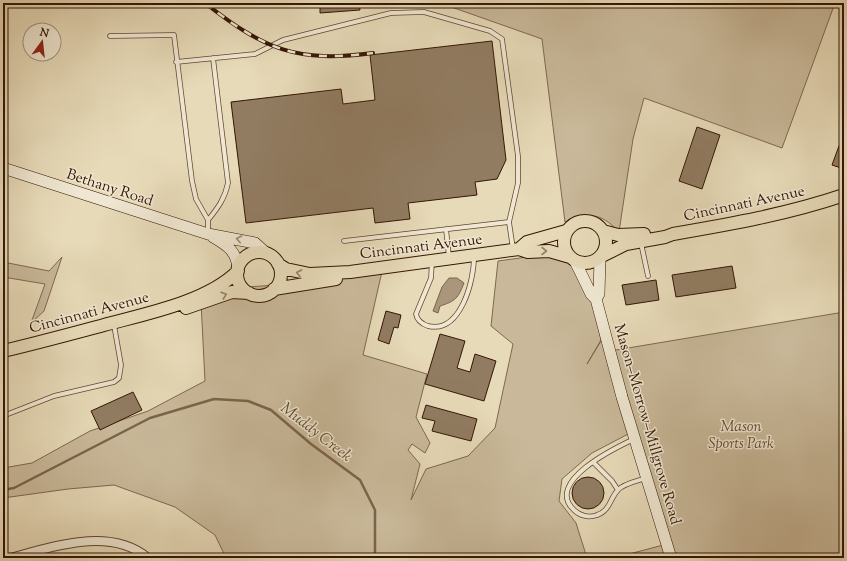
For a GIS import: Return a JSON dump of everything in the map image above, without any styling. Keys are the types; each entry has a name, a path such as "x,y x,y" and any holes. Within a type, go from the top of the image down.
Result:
{"main road":[{"name":"Cincinnati Avenue","path":"601,257 626,244 665,237 673,234 750,221 796,210 844,195"},
{"path":"586,221 596,224 603,231 606,246 601,257 590,263 572,259 564,244 566,231 576,223 586,221"},
{"name":"Cincinnati Avenue","path":"278,264 286,269 304,274 350,272 516,249 527,242 566,231"},
{"name":"Cincinnati Avenue","path":"603,231 618,235 664,232 673,234"},
{"name":"Cincinnati Avenue","path":"516,249 528,252 549,251 572,259"},
{"path":"253,253 267,254 273,257 278,264 281,277 274,289 267,294 260,296 249,293 242,287 239,281 238,269 246,256 253,253"},
{"name":"Cincinnati Avenue","path":"3,351 160,310 212,290 227,282 238,269"},
{"name":"Cincinnati Avenue","path":"274,289 335,280 350,272"},
{"name":"Cincinnati Avenue","path":"160,310 167,313 192,307 232,292 249,293"}],"street":[{"name":"Bethany Road","path":"3,168 208,234 255,243 267,254"},
{"name":"Bethany Road","path":"208,234 231,249 237,258 238,269"},
{"name":"Mason–Morrow–Millgrove Road","path":"596,299 600,294 601,257"},
{"name":"Mason–Morrow–Millgrove Road","path":"572,259 591,294 596,299 634,439 671,558"},
{"path":"10,558 82,541 104,541 124,546 148,558"}],"lane":[{"path":"176,62 255,54 283,40 391,13 424,12 490,31 498,35 502,39 504,47 518,156 518,183 509,222 516,249"},
{"path":"110,36 174,35 176,62 192,182 196,199 208,220 208,234"},
{"path":"208,220 218,208 226,194 228,183 213,58"},
{"path":"344,241 509,222"},
{"path":"446,229 449,259"},
{"path":"641,241 648,276"},
{"path":"432,261 431,278 416,314 421,322 432,326 444,323 461,309 471,282 474,256"},
{"path":"3,416 54,396 114,382 118,378 121,364 113,323"},
{"path":"634,439 605,454 579,473 569,484 568,500 575,511 588,516 597,515 609,506 618,490 624,486 646,478"},
{"path":"593,462 612,481 618,490"}],"green space":[{"path":"440,3 835,3 782,148 644,98 633,139 619,232 606,220 600,217 581,217 565,222 542,39"},
{"name":"Mason Sports Park","path":"542,255 568,263 576,270 594,302 601,340 587,364 601,341 610,351 844,312 844,558 614,558 667,544 632,432 592,453 562,479 559,501 576,523 587,558 226,558 215,535 175,507 114,485 68,489 3,498 3,468 32,463 90,431 148,411 205,381 201,302 248,287 289,284 383,267 363,355 427,374 416,417 430,443 425,453 412,444 408,450 420,464 411,500 426,469 468,456 495,428 513,344 491,326 498,261"},
{"path":"62,257 44,311 31,323 45,284 3,277 3,262 49,271"}],"shaded area":[{"path":"449,278 457,278 464,283 456,298 440,306 438,313 433,311 442,287"}],"building":[{"path":"320,3 359,3 360,10 320,13"},
{"path":"492,41 506,160 497,179 475,182 477,195 408,203 410,219 375,223 373,208 246,223 231,102 341,89 343,104 375,100 370,55"},
{"path":"697,127 720,135 702,189 679,181"},
{"path":"844,135 844,169 832,165"},
{"path":"732,266 736,288 676,297 672,275"},
{"path":"656,280 659,300 626,305 622,285"},
{"path":"386,311 401,315 398,328 394,327 389,344 378,340"},
{"path":"440,334 465,341 457,368 470,372 475,354 496,361 484,401 425,384"},
{"path":"133,392 142,410 100,430 91,411"},
{"path":"426,405 477,419 471,441 432,431 435,421 422,418"},
{"path":"591,477 597,479 602,484 604,493 602,502 597,507 585,509 579,507 574,502 572,490 574,484 579,479"}],"waterway":[{"name":"Muddy Creek","path":"3,490 14,488 150,418 214,399 248,401 271,410 311,444 360,480 375,510 375,558"}],"railway":[{"path":"205,3 246,32 264,42 283,49 302,54 323,56 346,56 373,53"}]}
